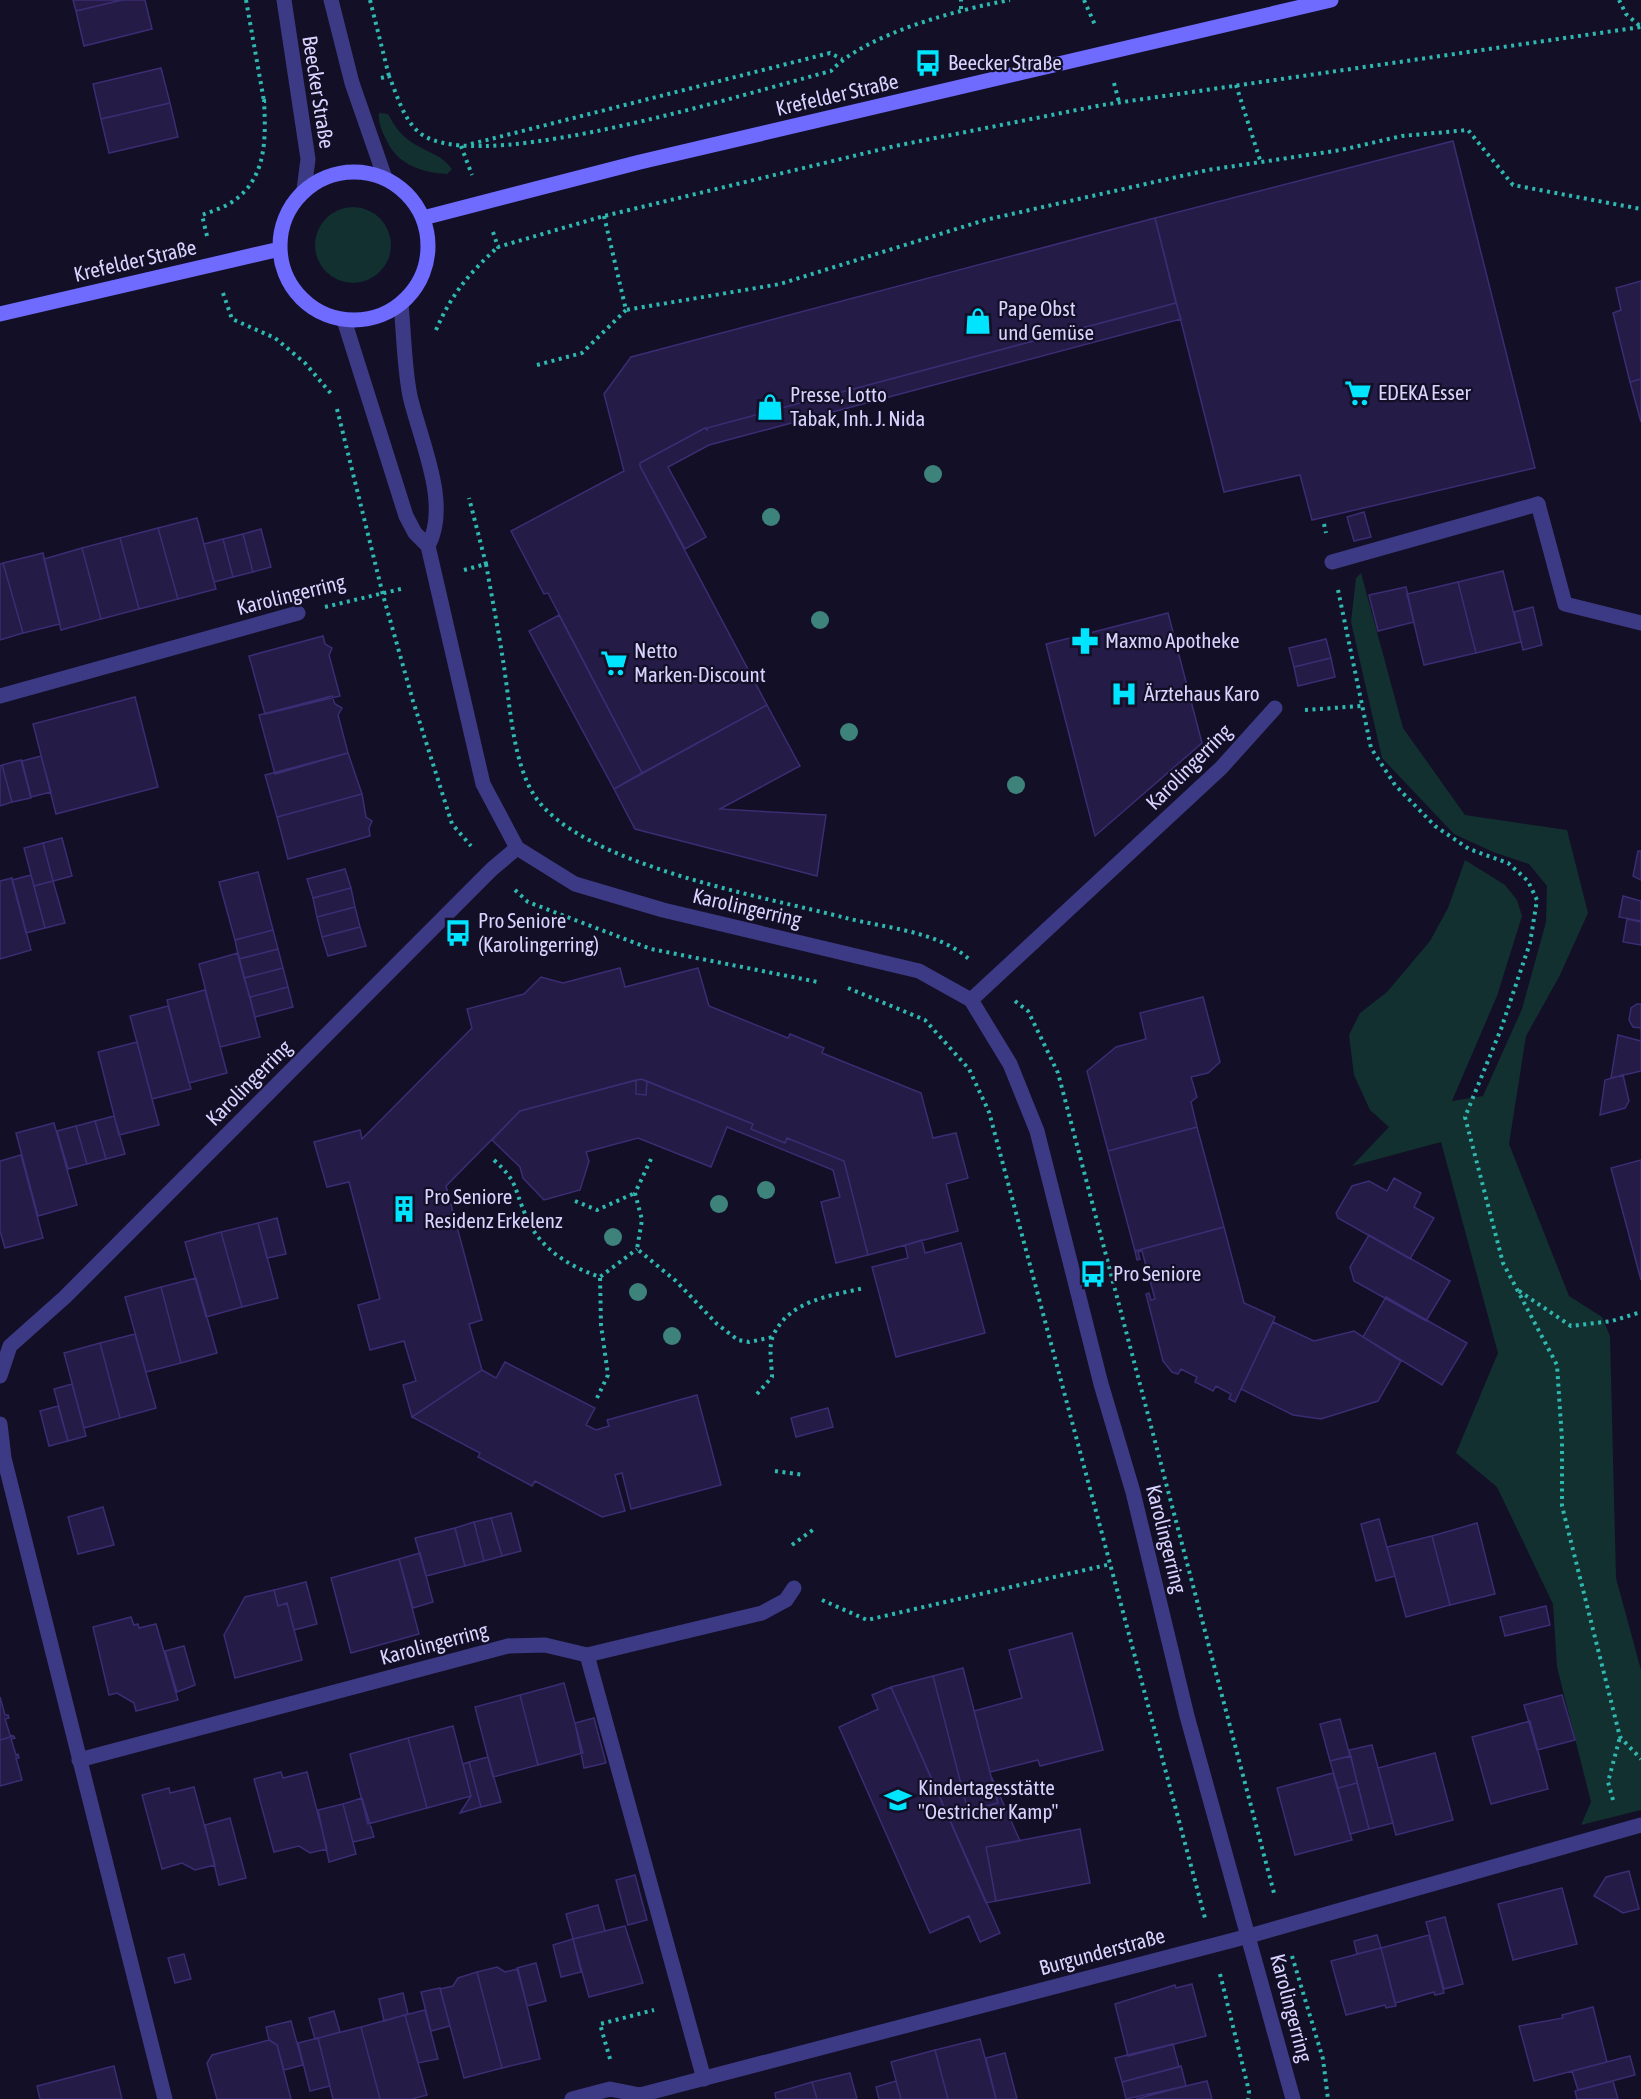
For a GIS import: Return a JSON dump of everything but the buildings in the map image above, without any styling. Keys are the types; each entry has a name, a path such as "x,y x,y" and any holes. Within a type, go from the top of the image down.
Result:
{"street":[{"name":"Beecker Straße","path":"284,0 296,94 308,159 304,190"},
{"name":"Beecker Straße","path":"331,0 352,83 385,178"},
{"name":"Krefelder Straße","path":"423,218 640,162 1331,0"},
{"path":"341,172 363,172 385,178 410,196 423,218 428,248 425,268 416,287 400,304 378,316 344,320 326,315 308,304 294,290 284,270 280,249 286,215 304,190 322,179 341,172"},
{"name":"Krefelder Straße","path":"0,314 280,249"},
{"path":"400,304 410,394 428,461 438,519 436,532 428,546"},
{"path":"344,320 406,516 415,533 428,546 483,784 517,848"},
{"path":"1332,562 1538,504 1565,604 1641,623"},
{"name":"Karolingerring","path":"0,696 298,613"},
{"name":"Karolingerring","path":"971,1000 1221,768 1275,708"},
{"name":"Karolingerring","path":"0,1376 5,1341 65,1296 492,869 517,848 575,884 663,910 919,970 971,1000 1010,1064 1037,1131 1101,1384 1133,1492 1187,1716 1293,2099"},
{"path":"0,1424 4,1458 165,2099"},
{"name":"Karolingerring","path":"79,1760 508,1646 545,1644 587,1655 762,1613 786,1600 794,1588"},
{"path":"587,1655 704,2079"},
{"name":"Burgunderstraße","path":"572,2099 610,2089 640,2095 704,2079 1212,1945 1641,1826"}],"path":[{"path":"202,215 232,202 257,174 266,141 264,101 246,0"},
{"path":"370,0 388,76 409,123 426,137 460,146 530,144 662,116 831,71 842,59 880,40 961,9 1010,0"},
{"path":"961,0 961,9"},
{"path":"1619,0 1626,14 1641,27"},
{"path":"460,146 484,204 498,248 604,216 895,146 1102,105 1641,27"},
{"path":"460,146 830,53 842,59"},
{"path":"352,83 388,76"},
{"path":"1236,85 1262,163"},
{"path":"264,101 296,94"},
{"path":"537,365 582,353 626,310 780,284 985,220 1208,170 1262,163 1402,136 1468,130 1513,185 1641,209"},
{"path":"604,216 626,310"},
{"path":"232,319 276,338 305,363 333,396 383,595 452,824 492,869 528,902 651,949 822,982"},
{"path":"1324,524 1371,748 1395,785 1435,826 1469,849 1508,863 1528,881 1537,900 1530,943 1501,1029 1465,1117 1503,1263 1557,1365 1562,1440 1562,1506 1620,1737 1641,1759"},
{"path":"486,564 511,716 522,764 533,794 556,821 587,841 666,872 920,934 961,951 1028,1011 1058,1073 1282,1926 1323,2059 1328,2099"},
{"name":"Karolingerring","path":"298,613 383,595"},
{"path":"1275,708 1304,711 1361,706"},
{"path":"844,987 925,1020 969,1069 989,1112 1212,1945 1249,2091 1248,2099"},
{"path":"575,1201 597,1210 635,1192 651,1159"},
{"path":"494,1160 513,1177 525,1215 534,1232 550,1251 584,1271 600,1277"},
{"path":"600,1277 637,1249 642,1220 635,1192"},
{"path":"637,1249 676,1281 717,1324 738,1340 748,1342 773,1337"},
{"path":"597,1398 608,1375 601,1325 600,1277"},
{"path":"757,1394 772,1377 773,1337 795,1309 816,1299 864,1288"},
{"path":"1516,1290 1571,1326 1612,1321 1641,1312"},
{"path":"775,1471 804,1475"},
{"path":"792,1545 814,1529"},
{"path":"794,1588 867,1620 1111,1564"},
{"path":"618,2091 600,2024 683,2002"}],"green space":[{"path":"379,113 388,114 405,137 439,157 452,169 447,174 437,173 418,169 402,160 395,154 385,137 380,125"},
{"path":"346,207 360,207 374,213 385,224 391,238 388,260 380,272 360,283 346,283 332,277 321,266 315,252 315,238 321,224 332,213"},
{"path":"1361,573 1403,728 1465,815 1567,830 1588,913 1559,977 1526,1036 1509,1144 1569,1296 1602,1317 1610,1336 1616,1578 1641,1670 1641,1810 1581,1825 1591,1802 1557,1667 1553,1604 1497,1487 1456,1453 1498,1353 1441,1142 1352,1166 1389,1127 1370,1110 1354,1075 1349,1035 1360,1013 1387,992 1430,941 1448,908 1465,860 1505,885 1517,900 1522,916 1497,996 1452,1101 1483,1096 1522,1009 1546,922 1547,886 1529,864 1493,852 1454,834 1382,758 1351,622 1356,578"}],"place":[{"name":"Beecker Straße","path":"928,63"},
{"name":"Pape Obst und Gemüse","path":"978,321"},
{"name":"EDEKA Esser","path":"1358,393"},
{"name":"Presse, Lotto Tabak, Inh. J. Nida","path":"770,407"},
{"name":"Maxmo Apotheke","path":"1085,641"},
{"name":"Netto Marken-Discount","path":"614,663"},
{"name":"Ärztehaus Karo","path":"1124,694"},
{"name":"Pro Seniore (Karolingerring)","path":"458,933"},
{"name":"Pro Seniore Residenz Erkelenz","path":"404,1209"},
{"name":"Pro Seniore","path":"1093,1274"},
{"name":"Kindertagesstätte \"Oestricher Kamp\"","path":"898,1800"}]}
